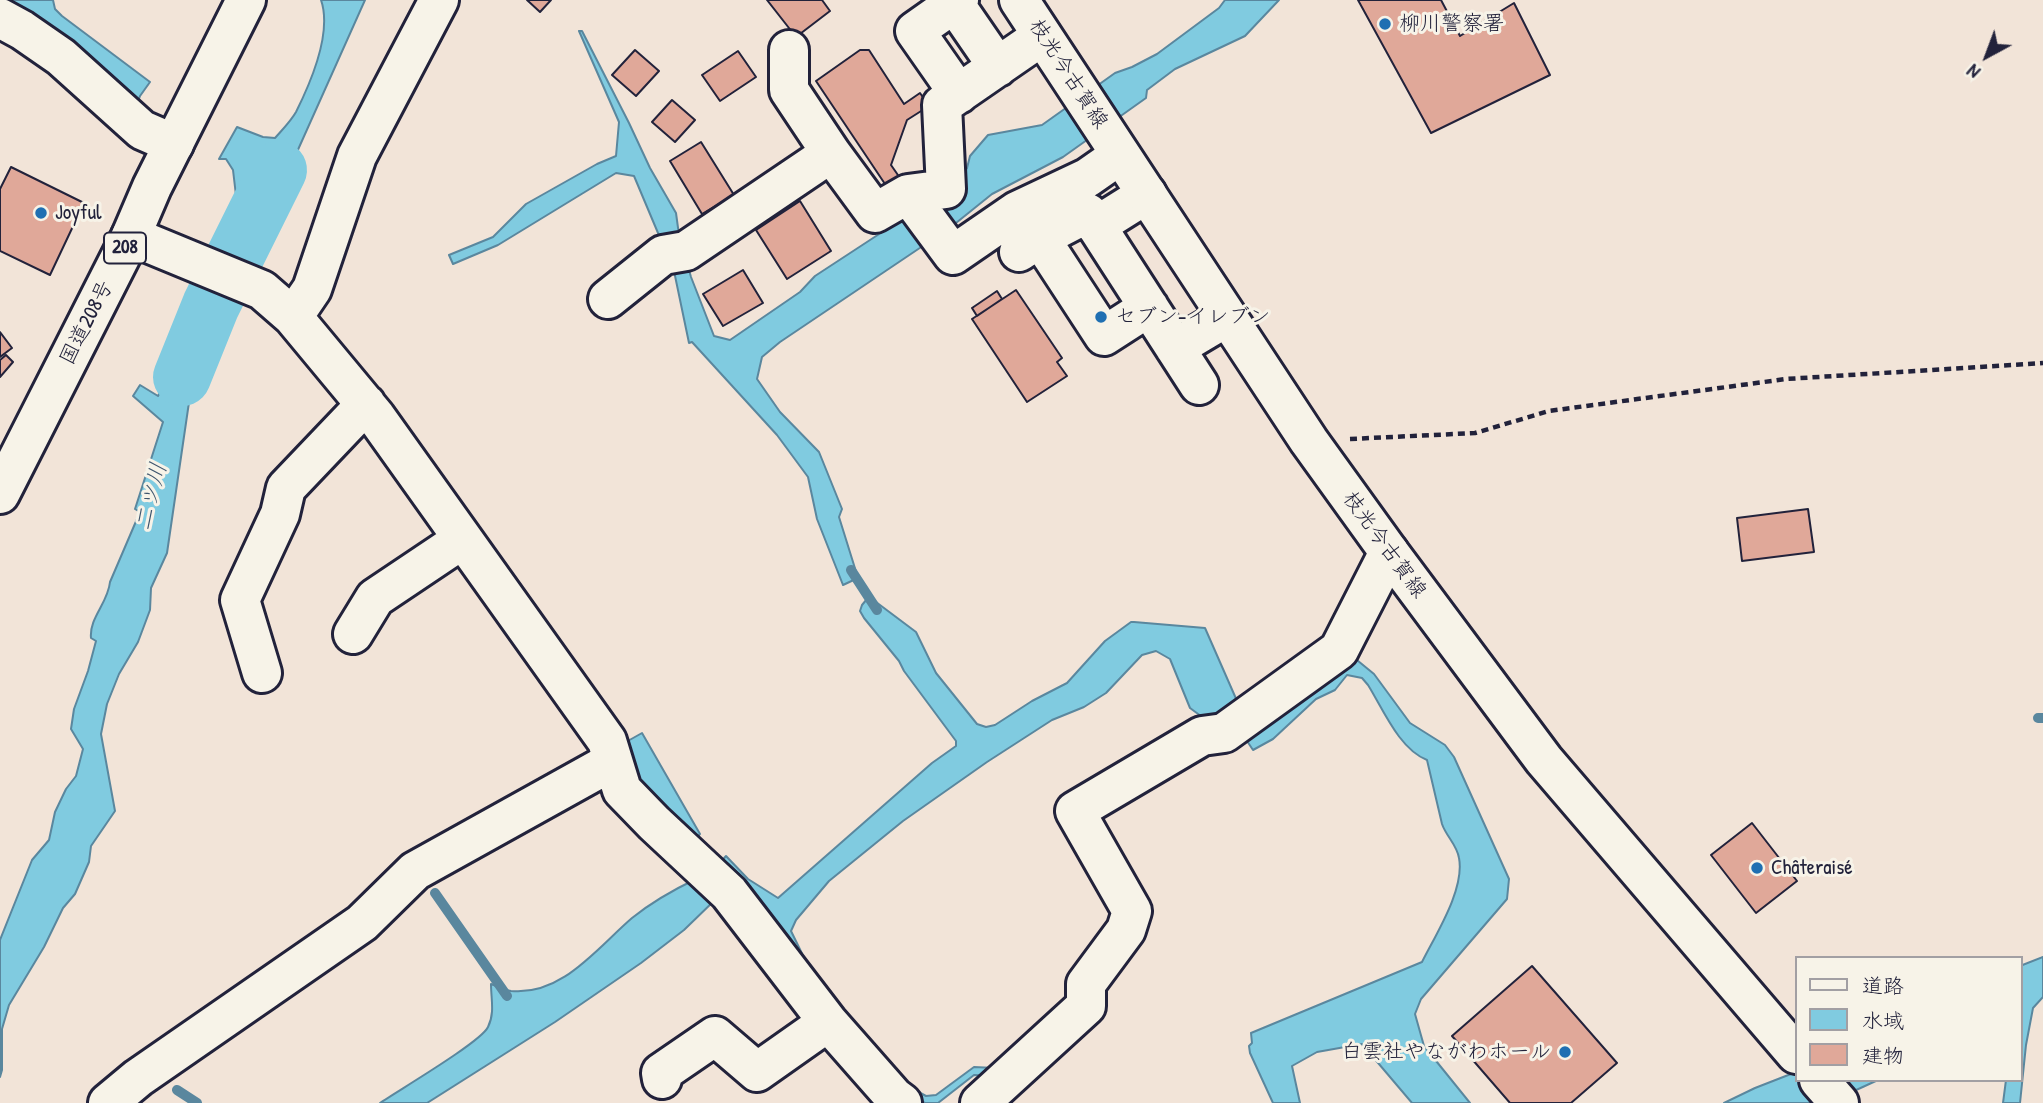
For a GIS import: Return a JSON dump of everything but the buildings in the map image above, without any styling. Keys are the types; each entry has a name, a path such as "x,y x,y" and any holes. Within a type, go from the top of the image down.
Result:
{"main road":[{"name":"国道208号","path":"0,494 131,236 246,0"},
{"path":"293,317 312,289 357,156 439,0"},
{"name":"枝光今古賀線","path":"1019,0 1308,441 1389,552 1544,760 1794,1052"},
{"path":"959,94 915,31 957,2 998,67"},
{"path":"0,18 61,57 142,130 174,144"},
{"path":"789,50 789,90 875,213 946,189 942,105 1042,36"},
{"path":"912,200 953,255 1017,211 1087,178 1114,144"},
{"path":"608,299 831,153"},
{"path":"1096,226 1147,194"},
{"path":"1149,307 1104,336 1030,245 1088,213 1096,226 1149,307 1199,385"},
{"path":"131,236 246,283 293,317 366,404 607,741 622,790 716,882 828,1022 902,1103"},
{"path":"1175,348 1227,317"},
{"path":"262,673 240,600 280,514 286,488 366,404"},
{"path":"353,634 375,598 463,538"},
{"path":"981,1103 1086,1006 1086,984 1126,930 1132,911 1075,811 1202,736 1224,733 1339,650 1389,552"},
{"path":"108,1103 138,1077 362,923 415,871 613,761"},
{"path":"662,1079 660,1073 715,1036 757,1072 828,1022"},
{"path":"1821,1082 1839,1103"}],"path":[{"path":"1308,441 1475,433 1549,411 1786,379 2043,363"}],"water":[{"path":"0,0 53,0 55,9 62,16 150,82 140,96 135,110"},
{"path":"321,0 365,0 254,248 232,236 242,208 237,204 233,170 226,159 219,159 237,127 263,137 275,138 294,115 313,72 322,42 324,13"},
{"path":"1225,0 1279,0 1245,36 1175,69 1147,90 1146,98 1063,157 992,194 951,227 780,342 762,357 757,379 780,412 819,452 842,509 839,517 858,578 843,585 817,519 808,477 777,435 692,342 689,343 674,271 634,176 616,173 498,245 453,264 449,255 493,237 526,204 616,156 619,122 579,31 582,31 650,168 676,213 691,277 714,336 730,340 800,292 815,276 951,187 967,168 970,156 988,135 1042,125 1115,73 1157,54 1219,8"},
{"path":"205,304 214,305 194,368 167,553 151,588 150,610 138,642 119,674 107,704 101,734 115,811 91,846 89,862 75,894 63,908 44,947 9,1005 2,1029 0,1077 0,940 32,860 49,840 55,812 76,776 83,749 71,729 74,709 96,641 91,638 91,631 140,512 135,509 163,422 133,396 140,385 158,396"},
{"path":"867,599 876,602 916,632 936,673 977,724 986,727 995,725 1067,683 1105,641 1131,622 1205,628 1241,710 1213,725 1190,708 1170,659 1156,651 1142,655 1106,693 1084,707 1052,720 987,762 903,821 829,881 796,920 791,931 814,978 717,866 726,856 748,879 778,898 932,763 956,746 956,741 899,661 864,618 860,611"},
{"path":"1352,656 1374,674 1410,723 1445,745 1454,757 1509,879 1507,899 1421,999 1415,1014 1424,1046 1470,1103 1412,1103 1362,1044 1317,1052 1292,1066 1300,1103 1273,1103 1250,1053 1251,1033 1422,962 1448,911 1458,883 1458,853 1442,824 1427,760 1417,755 1400,738 1362,678 1347,675 1335,690 1316,699 1273,739 1253,750 1243,735"},
{"path":"642,733 700,834 691,846 651,804 624,755 626,742"},
{"path":"696,879 718,897 684,930 641,963 555,1022 427,1103 380,1103 482,1034 488,1027 491,1016 491,984 511,991 529,991 547,986 578,968 640,912"},
{"path":"2043,957 2043,997 2033,1008 2020,1103 2003,1103 2006,1082 2022,1082 2022,965"},
{"path":"974,1067 995,1068 993,1076 974,1075 938,1103 925,1103 910,1096 904,1084 926,1096 936,1095"},
{"path":"1794,1073 1794,1082 1874,1082 1828,1103 1724,1103"}],"waterway":[{"name":"二ツ川","path":"182,377 211,305 278,170"},
{"path":"851,570 877,610"},
{"path":"2038,718 2043,718"},
{"path":"435,893 507,996"},
{"path":"177,1090 197,1103"}],"place":[{"name":"柳川警察署","path":"1385,24"},
{"name":"Joyful","path":"41,213"},
{"name":"セブン-イレブン","path":"1101,317"},
{"name":"Châteraisé","path":"1757,868"},
{"name":"白雲社やながわホール","path":"1565,1052"}]}
